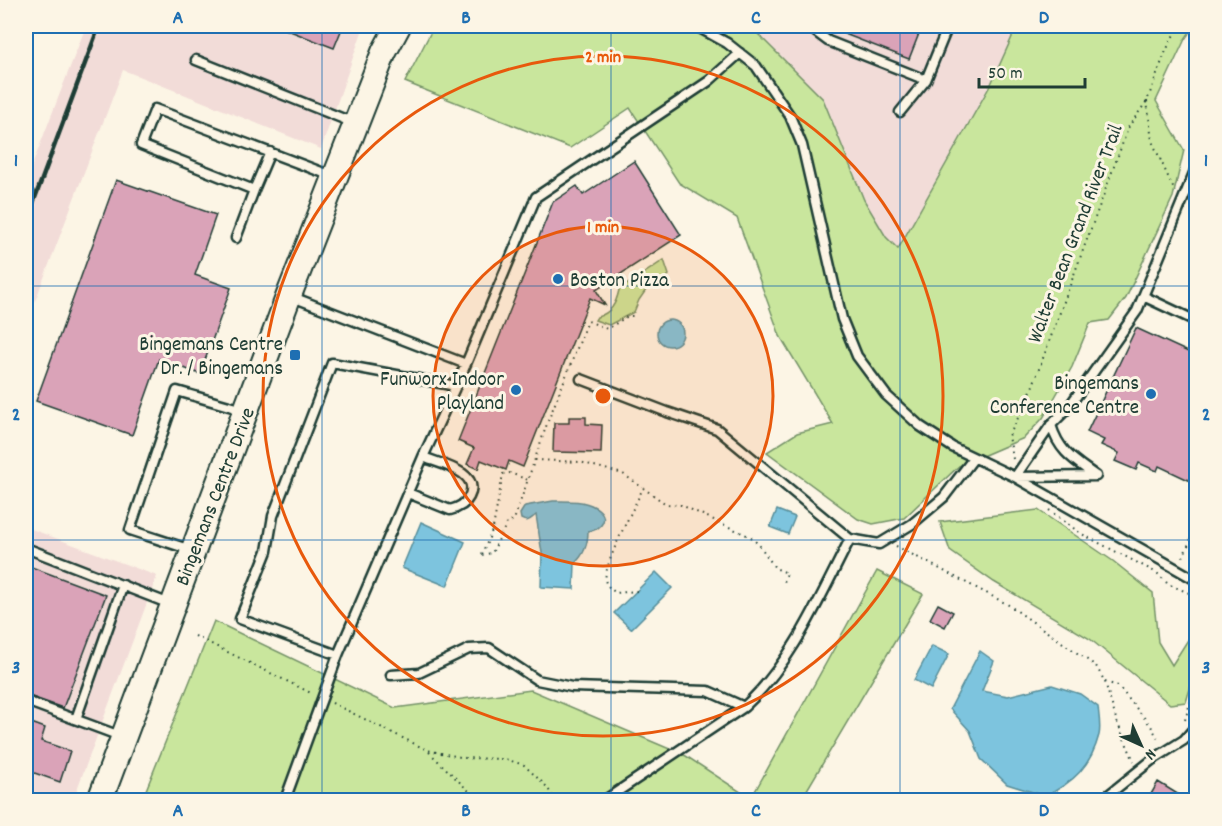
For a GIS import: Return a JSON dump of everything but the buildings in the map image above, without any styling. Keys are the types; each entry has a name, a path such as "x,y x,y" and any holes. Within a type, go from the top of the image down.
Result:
{"main road":[{"name":"Bingemans Centre Drive","path":"100,801 289,296 384,52 398,26"}],"lane":[{"path":"696,26 727,43 756,66 790,116 802,145 842,319 857,356 886,395 920,426 973,459 1015,477 1197,580"},
{"path":"807,26 828,41 926,80"},
{"path":"900,112 926,80 948,26"},
{"path":"285,801 338,656 423,457 466,364 536,197 709,81 740,53"},
{"path":"196,60 356,124"},
{"path":"254,190 141,145 155,109 335,177"},
{"path":"236,238 270,152"},
{"path":"1015,477 1051,425 1075,399 1137,311 1197,168"},
{"path":"289,296 466,364"},
{"path":"1143,296 1197,321"},
{"path":"338,656 240,619 267,551 273,516 332,363 456,386"},
{"path":"581,379 717,429 850,539 879,544 912,524 944,497 973,459"},
{"path":"193,551 130,530 177,391 246,411"},
{"path":"1015,477 1096,476 1065,453 1055,440 1051,425"},
{"path":"408,493 450,510 466,503 470,496 473,487 465,474 423,457"},
{"path":"605,801 744,706 762,690 793,648 850,539"},
{"path":"26,548 173,605"},
{"path":"76,719 123,585"},
{"path":"391,675 419,674 470,649 489,648 537,680 572,687 708,691 744,706"},
{"path":"26,701 124,737"},
{"path":"1102,801 1138,771 1184,740 1197,726"}],"path":[{"path":"966,26 990,31 1025,32 1064,26"},
{"path":"1178,26 1147,101 1152,141 1181,205"},
{"name":"Walter Bean Grand River Trail","path":"1015,477 1010,436 1029,396 1128,126 1147,101"},
{"path":"528,480 510,473 504,474 493,528 482,555 492,553 507,523 513,520 528,480 548,421 588,321 607,329 628,316 633,316"},
{"path":"535,460 580,462 623,474 666,504 681,505 751,537 775,568 787,573 783,585"},
{"path":"637,591 616,593 606,584 605,579 612,553 643,488"},
{"path":"1042,504 1070,527 1153,571 1170,585 1197,596"},
{"path":"1183,557 1197,527"},
{"path":"886,540 1007,604 1096,666 1105,682 1138,771"},
{"path":"1170,585 1172,579"},
{"path":"1105,682 1118,686 1151,726 1165,752"},
{"path":"1184,740 1185,720 1197,683"},
{"path":"478,801 427,750 465,758 505,759 524,765 547,787 555,801"}],"shaded area":[{"path":"86,26 364,26 321,149 123,70 26,325 26,181"},
{"path":"745,26 1017,26 991,84 898,249 886,237 864,200 823,99 754,30"},
{"path":"26,527 157,576 73,800 26,800"}],"green space":[{"path":"434,26 745,26 754,30 823,99 864,200 886,237 898,249 991,84 1017,26 1194,26 1185,39 1156,101 1184,150 1173,197 1126,298 1109,320 1090,323 1072,367 1043,418 1024,438 959,466 904,518 873,524 858,519 767,452 797,433 833,424 780,336 737,218 679,183 630,108 570,148 405,82"},
{"path":"664,260 669,275 657,286 648,287 634,312 609,325 595,320 612,307 619,290"},
{"path":"1038,510 1113,561 1153,593 1158,642 1172,665 1196,627 1196,669 1186,702 1170,704 1090,639 994,582 950,551 940,522"},
{"path":"877,571 923,594 801,800 763,800 753,795"},
{"path":"214,621 395,708 531,690 686,756 753,800 142,800"}],"water":[{"path":"670,320 679,324 683,333 679,342 670,346 661,342 657,333 661,324"},
{"path":"553,501 585,503 600,511 604,519 597,529 588,531 585,548 575,563 574,589 541,587 542,553 536,515 528,521 521,519 520,514 525,506"},
{"path":"777,510 795,517 788,534 770,527"},
{"path":"421,522 465,542 447,586 402,568"},
{"path":"656,572 672,588 631,629 614,613"},
{"path":"932,646 949,654 931,689 914,680"},
{"path":"980,651 994,661 982,691 1008,696 1052,685 1080,694 1098,707 1100,732 1091,756 1072,779 1045,796 1007,784 981,759 970,731 950,709"}],"railway":[{"path":"26,222 99,26"}],"place":[{"name":"Boston Pizza","path":"558,279"},
{"name":"Bingemans Centre Dr. / Bingemans","path":"295,355"},
{"name":"Funworx Indoor Playland","path":"516,390"},
{"name":"Bingemans Conference Centre","path":"1151,394"}]}
